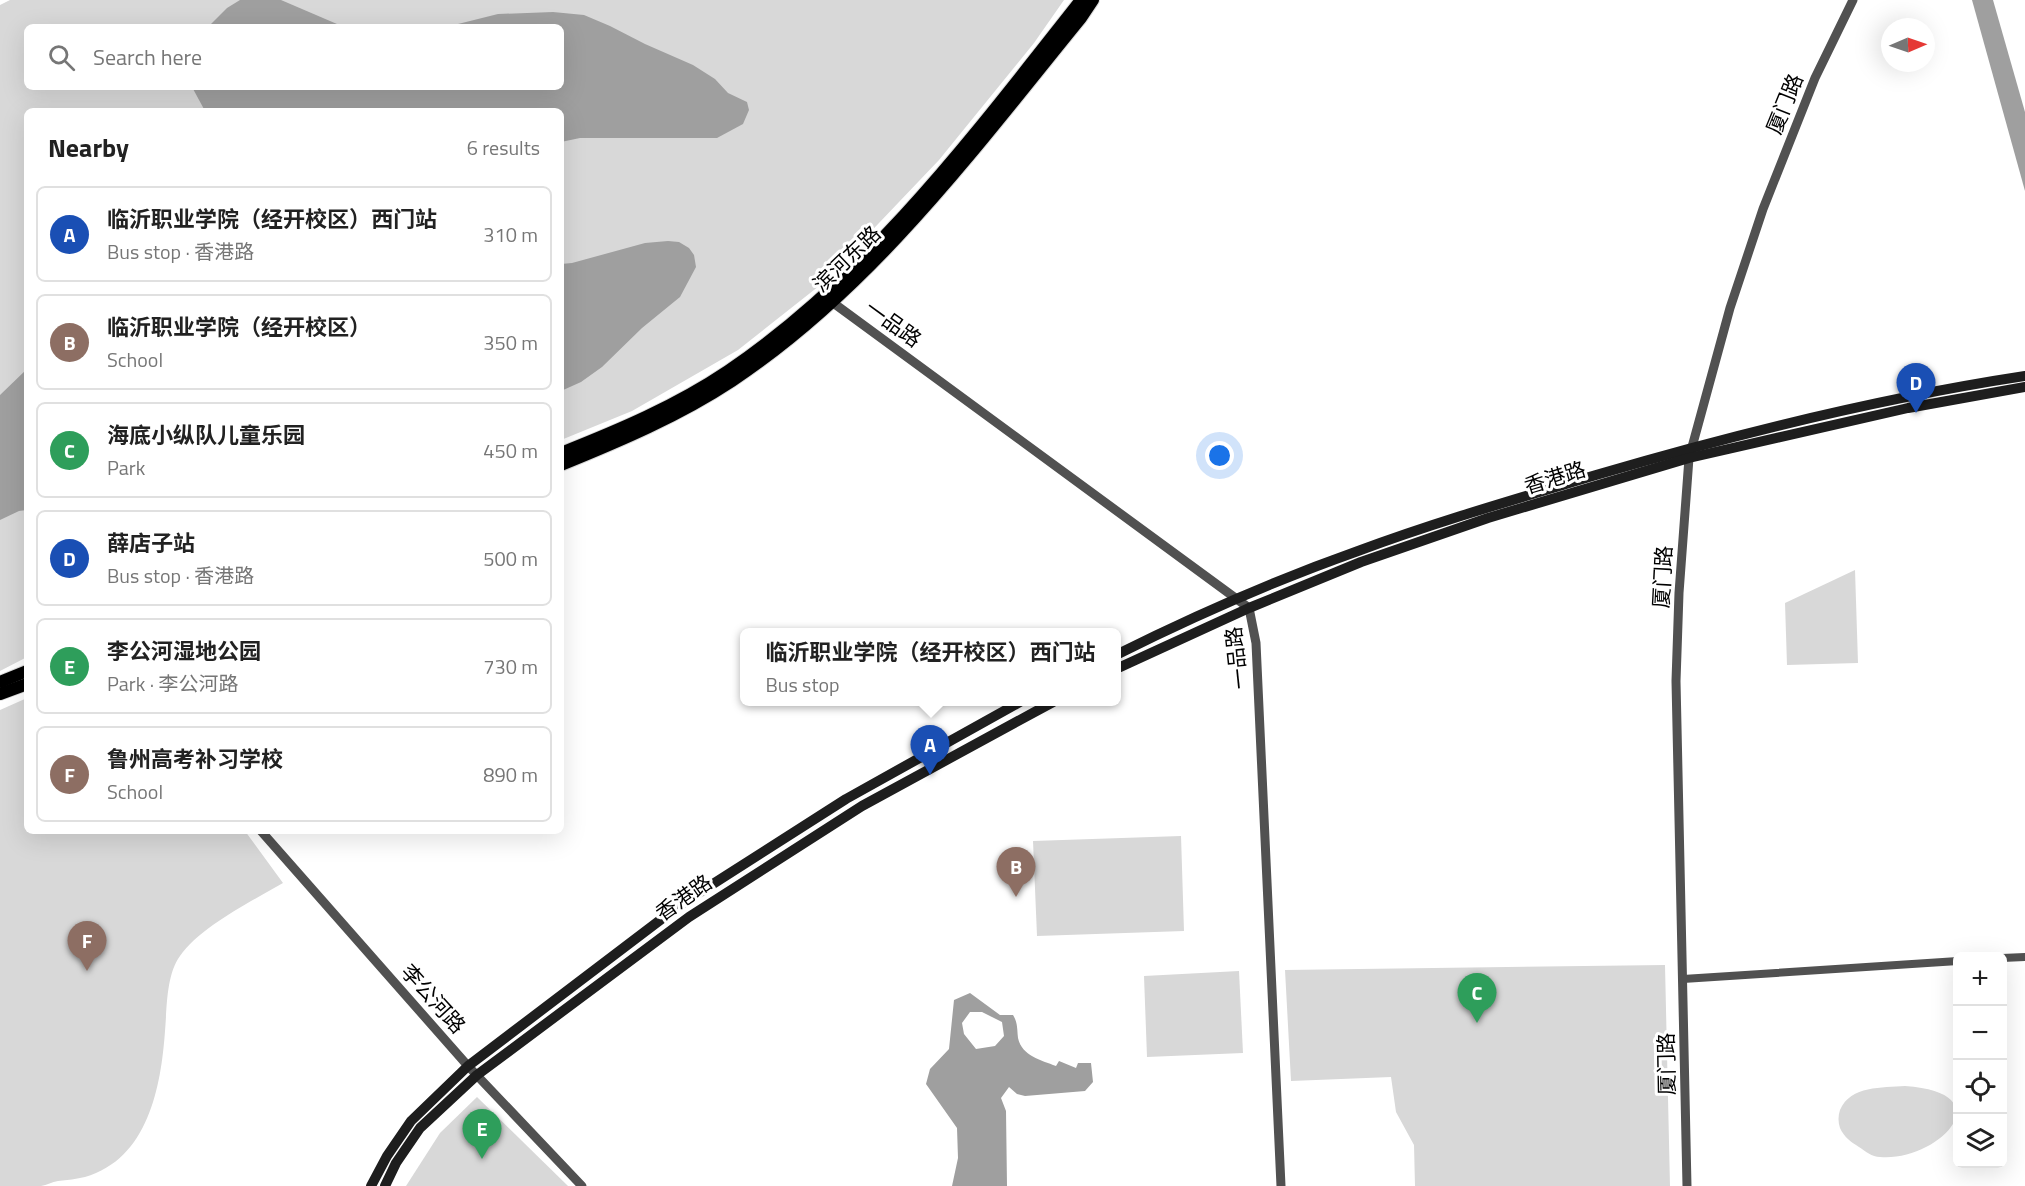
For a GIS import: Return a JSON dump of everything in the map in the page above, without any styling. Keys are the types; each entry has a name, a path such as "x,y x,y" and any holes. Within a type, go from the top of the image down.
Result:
{"main road":[{"name":"滨河东路","path":"564,452 638,422 726,372 783,331 826,294 869,253 926,191 984,123 1081,0"},
{"name":"滨河东路","path":"564,464 643,431 723,387 786,342 832,302 876,261 935,195 1093,0"},
{"name":"香港路","path":"1121,653 1238,599 1357,551 1486,507 1905,398 2025,376"},
{"name":"香港路","path":"1121,667 1249,608 1360,562 1690,453 1908,408 2025,387"},
{"path":"0,682 24,672"},
{"path":"0,694 24,685"},
{"name":"香港路","path":"371,1186 387,1156 411,1121 468,1066 680,905 846,799 1013,706"},
{"name":"香港路","path":"385,1186 396,1163 420,1128 477,1075 689,917 862,806 1046,706"}],"street":[{"name":"厦门路","path":"1687,1186 1676,681 1679,593 1690,453 1730,308 1762,209 1815,78 1853,0"},
{"name":"一品路","path":"832,302 1249,608 1256,643 1281,1186"},
{"name":"李公河路","path":"264,834 468,1066 582,1186"},
{"path":"2007,958 2025,957"},
{"path":"1683,979 1953,961"}],"shaded area":[{"path":"10,0 1064,0 1034,43 939,160 819,286 738,350 632,411 564,439 564,108 24,108 24,659 0,671 0,5"},
{"path":"240,0 281,0 337,24 211,24 227,8"},
{"path":"1972,0 1993,0 2025,112 2025,191"},
{"path":"553,12 584,15 693,65 715,79 728,93 747,102 749,110 743,124 717,138 580,138 564,141 564,108 203,108 194,90 564,90 564,24 458,24 498,14"},
{"path":"679,242 689,248 694,255 696,267 680,297 642,328 602,367 581,382 564,390 564,264 645,243"},
{"path":"24,372 24,510 0,520 0,395"},
{"path":"1855,570 1858,663 1787,665 1785,603"},
{"path":"24,699 24,834 247,834 283,883 213,925 189,945 175,964 168,992 160,1075 155,1097 137,1138 124,1154 106,1168 85,1177 41,1186 0,1186 0,710"},
{"path":"1181,836 1184,931 1037,936 1033,841"},
{"path":"1665,965 1670,1186 1415,1186 1414,1145 1396,1112 1391,1077 1291,1081 1285,970"},
{"path":"1239,971 1243,1053 1147,1057 1144,976"},
{"path":"970,993 1000,1015 1013,1015 1020,1044 1038,1059 1056,1066 1059,1061 1076,1068 1078,1063 1091,1063 1093,1082 1085,1091 1025,1096 1017,1094 1009,1087 1001,1098 1006,1111 1007,1186 952,1186 958,1158 957,1128 926,1084 930,1069 949,1049 954,1000","holes":["970,1012 982,1012 1002,1022 1004,1036 995,1046 976,1049 964,1034 962,1023"]},
{"path":"1905,1086 1935,1091 1952,1101 1952,1126 1940,1139 1902,1156 1880,1157 1866,1152 1844,1134 1839,1124 1839,1112 1852,1096 1877,1088"},
{"path":"477,1097 568,1186 406,1186 440,1133"}],"place":[{"name":"薛店子站","path":"1916,413"},
{"name":"临沂职业学院（经开校区）西门站","path":"930,775"},
{"name":"临沂职业学院（经开校区）","path":"1016,897"},
{"name":"鲁州高考补习学校","path":"87,971"},
{"name":"海底小纵队儿童乐园","path":"1477,1023"},
{"name":"李公河湿地公园","path":"482,1159"}]}
